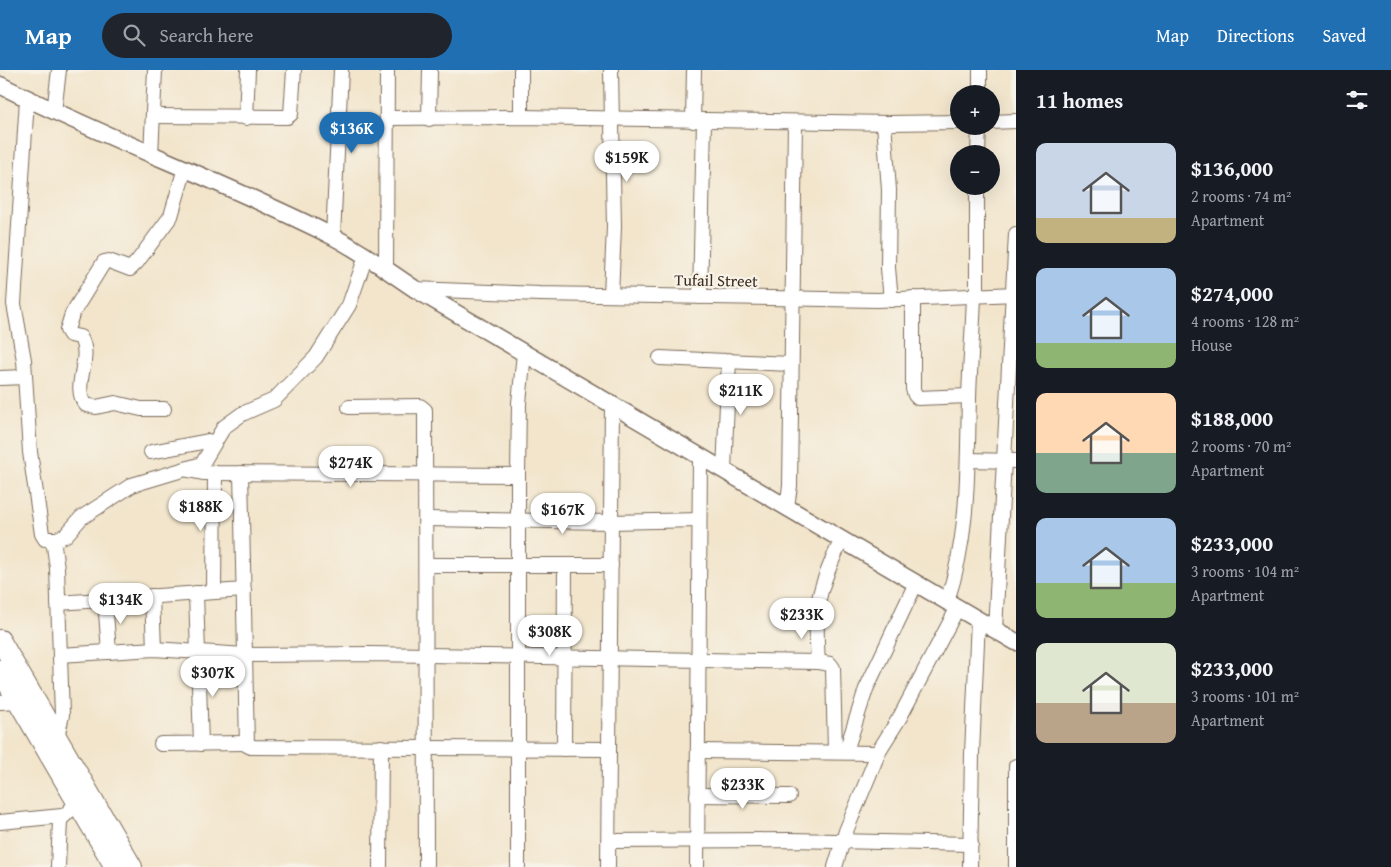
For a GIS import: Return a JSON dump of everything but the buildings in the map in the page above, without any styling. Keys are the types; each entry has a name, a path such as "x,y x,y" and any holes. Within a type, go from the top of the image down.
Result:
{"highway":[{"path":"0,640 132,867"},
{"path":"0,670 9,701 77,803 115,867"}],"main road":[{"path":"0,85 54,112 185,168 333,236 415,289 1016,642"}],"street":[{"path":"54,112 59,70"},
{"path":"151,155 155,70"},
{"path":"246,118 248,70"},
{"path":"153,116 285,118 291,114 294,70"},
{"path":"333,236 341,70"},
{"path":"386,270 387,70"},
{"path":"430,70 430,119"},
{"path":"521,70 521,117"},
{"path":"611,70 614,227 611,295"},
{"path":"694,70 698,121 700,297"},
{"path":"980,70 980,85"},
{"path":"27,99 14,304 25,377 30,452 42,534 45,539 53,540 66,535 81,518 132,485 188,470 205,461 208,438"},
{"path":"387,118 521,117 698,121 950,122"},
{"path":"1000,122 1016,121"},
{"path":"787,507 790,486 791,299 795,122"},
{"path":"884,123 889,190 888,268 891,300"},
{"path":"164,409 141,409 118,403 96,407 86,405 80,386 85,358 83,344 80,338 70,335 66,330 72,314 104,262 109,261 130,268 134,266 171,216 185,168"},
{"path":"835,867 878,752 900,717 952,604 964,534 974,295 977,289 977,195"},
{"path":"995,630 1010,461 1016,234"},
{"path":"152,452 208,438 230,422 274,400 316,357 349,305 366,256"},
{"name":"Tufail Street","path":"415,289 891,300 1014,294"},
{"path":"913,298 913,389 915,395 918,398 969,396"},
{"path":"518,867 518,475 519,403 524,353"},
{"path":"660,358 791,364"},
{"path":"724,470 729,360"},
{"path":"0,378 25,377"},
{"path":"608,867 612,404"},
{"path":"349,406 424,407 427,565 426,867"},
{"path":"697,867 700,456"},
{"path":"968,460 1010,461"},
{"path":"188,470 215,473 518,475"},
{"path":"214,592 215,473"},
{"path":"241,473 246,744"},
{"path":"426,518 611,522 699,520"},
{"path":"53,540 58,603 62,715 57,738"},
{"path":"818,662 816,627 819,593 824,577 842,540"},
{"path":"427,565 610,565"},
{"path":"564,749 565,565"},
{"path":"840,751 866,689 916,583"},
{"path":"58,603 244,590"},
{"path":"196,593 201,744"},
{"path":"152,596 154,649"},
{"path":"105,600 109,652"},
{"path":"970,867 978,620"},
{"path":"60,655 154,649 245,655 698,658 818,662 830,664 833,668 840,751"},
{"path":"161,744 246,744 251,747 427,746 609,749"},
{"path":"380,867 381,747"},
{"path":"698,750 878,752"},
{"path":"1016,766 1016,867"},
{"path":"697,795 790,796"},
{"path":"0,822 62,816 77,803"},
{"path":"58,867 58,837 62,816"},
{"path":"609,841 970,844"}]}
